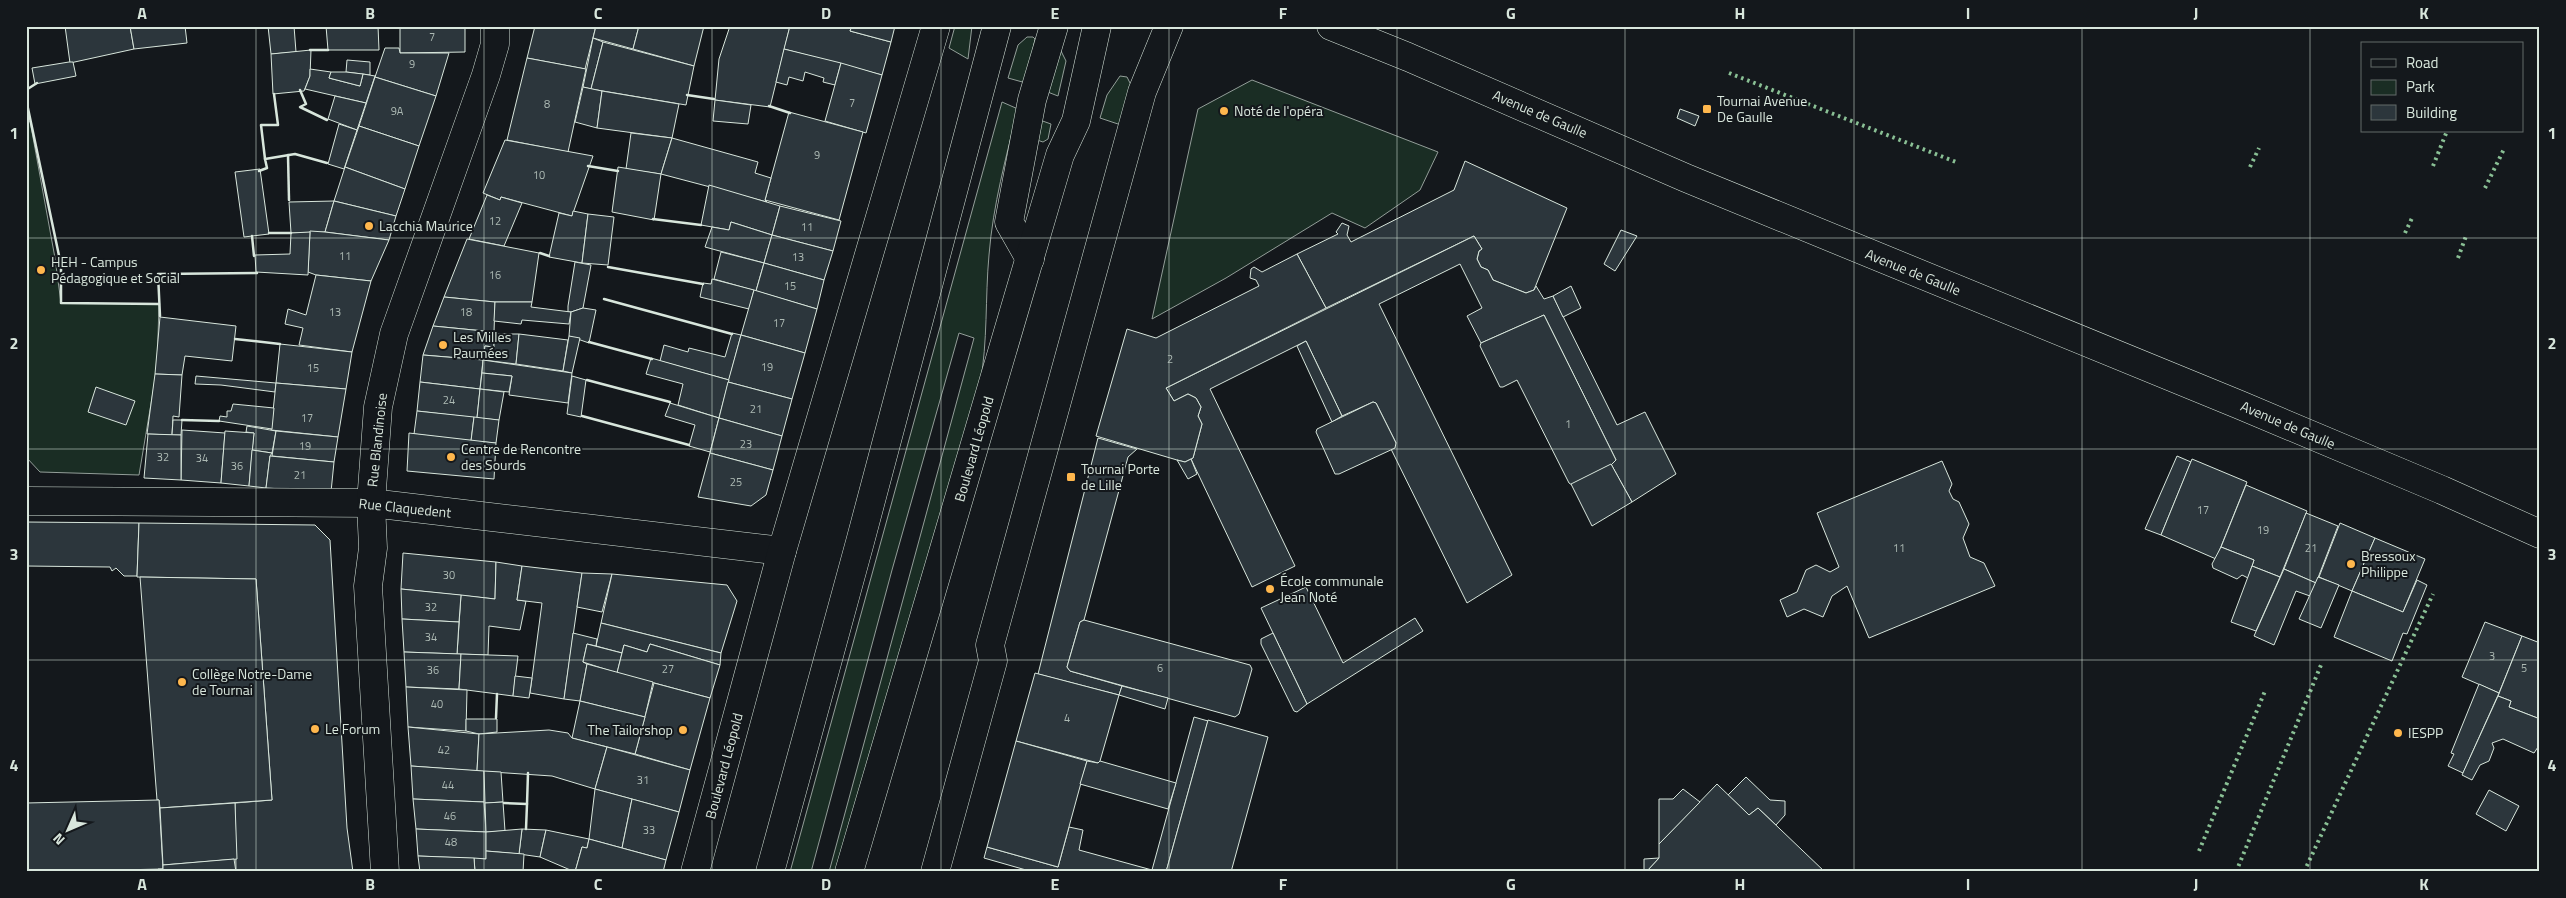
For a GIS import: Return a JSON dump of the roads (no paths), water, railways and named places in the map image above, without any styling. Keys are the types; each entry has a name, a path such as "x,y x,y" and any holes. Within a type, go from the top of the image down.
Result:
{"street":[{"name":"Rue Blandinoise","path":"384,872 368,586 373,548 371,503 378,408 394,334 486,75 495,44 495,26"},
{"name":"Boulevard Léopold","path":"696,872 782,551 936,26"},
{"path":"770,872 863,532 997,26"},
{"path":"1030,259 1009,222 1032,100 1054,26"},
{"name":"Boulevard Léopold","path":"849,872 1060,155 1076,121 1097,26"},
{"path":"935,872 994,661 990,645 1035,478 1142,92 1169,26"},
{"name":"Avenue de Gaulle","path":"1331,26 1408,57 1686,178 2240,405 2540,534"},
{"name":"Rue Claquedent","path":"26,501 371,503 782,551"}],"place":[{"name":"Tournai Avenue De Gaulle","path":"1707,109"},
{"name":"Noté de l'opéra","path":"1224,111"},
{"name":"Lacchia Maurice","path":"369,226"},
{"name":"HEH - Campus Pédagogique et Social","path":"41,270"},
{"name":"Les Milles Paumées","path":"443,345"},
{"name":"Centre de Rencontre des Sourds","path":"451,457"},
{"name":"Tournai Porte de Lille","path":"1071,477"},
{"name":"Bressoux Philippe","path":"2351,564"},
{"name":"École communale Jean Noté","path":"1270,589"},
{"name":"Collège Notre-Dame de Tournai","path":"182,682"},
{"name":"Le Forum","path":"315,729"},
{"name":"The Tailorshop","path":"683,730"},
{"name":"IESPP","path":"2398,733"}]}
